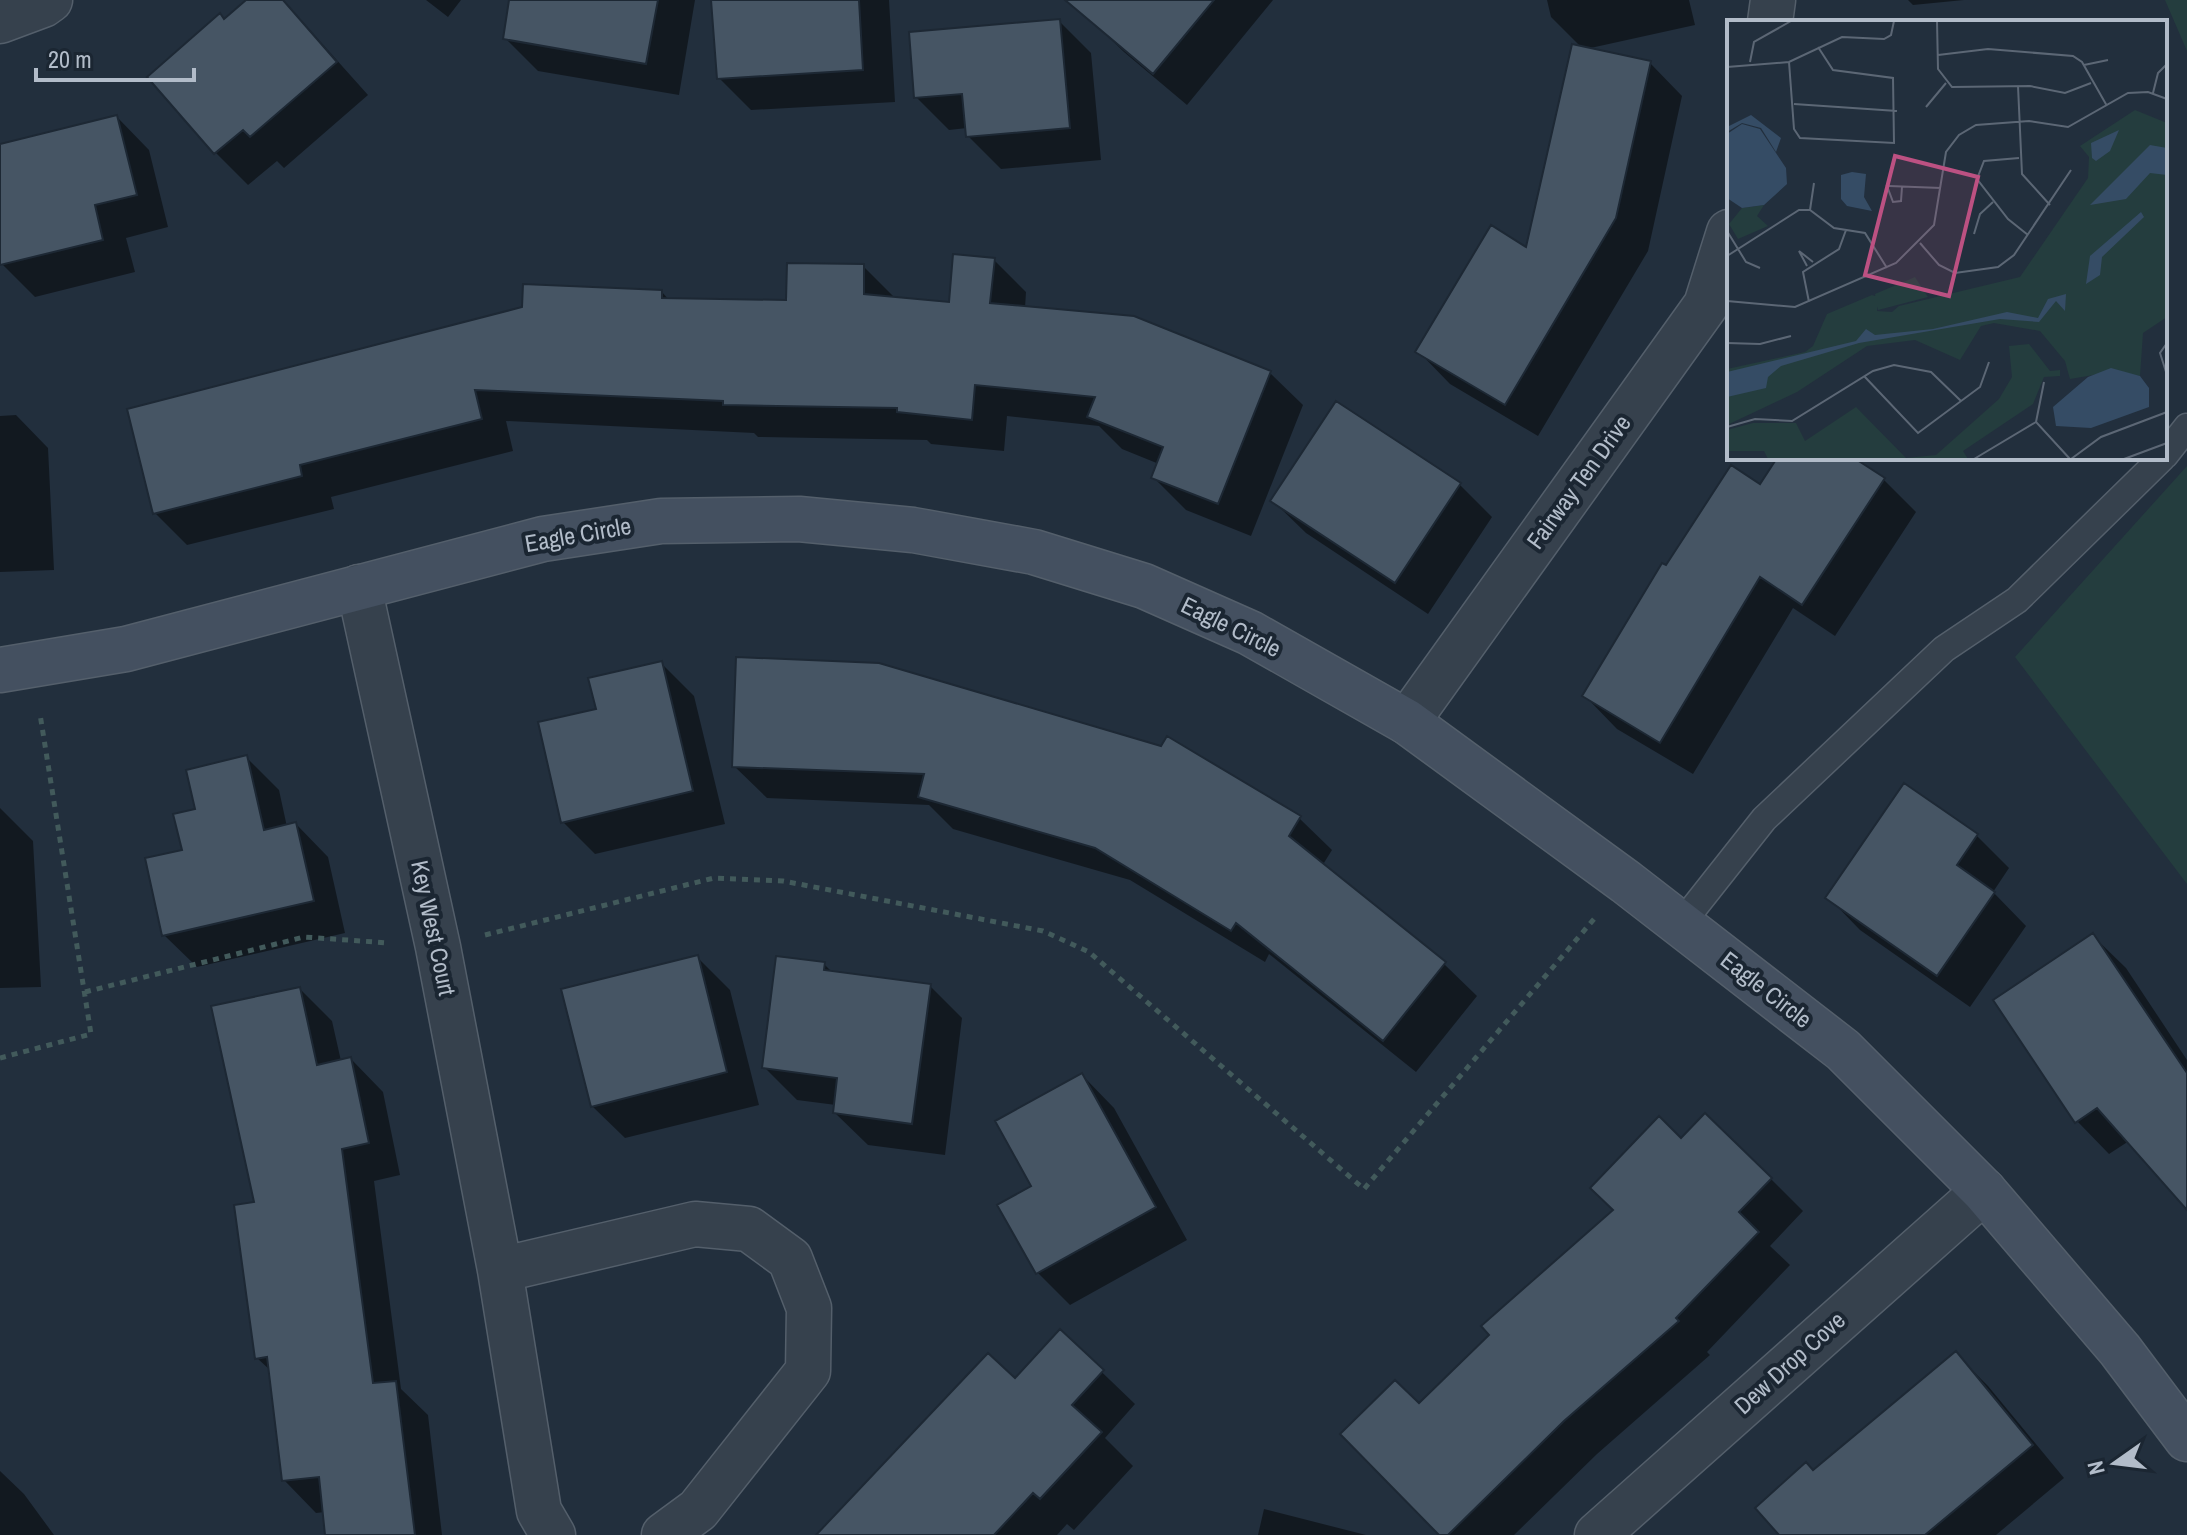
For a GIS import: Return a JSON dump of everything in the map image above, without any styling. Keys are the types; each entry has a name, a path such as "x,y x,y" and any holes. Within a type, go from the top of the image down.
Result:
{"street":[{"path":"0,21 50,0"},
{"path":"1770,20 1773,0"},
{"name":"Fairway Ten Drive","path":"1407,722 1706,305 1727,238"},
{"name":"Eagle Circle","path":"16,668 126,649 543,539 661,521 799,519 913,530 1034,552 1144,586 1250,633 1407,722 1626,882 1843,1050 1984,1191 2120,1350 2187,1439"},
{"name":"Key West Court","path":"359,587 438,947 500,1270 539,1511 553,1535"},
{"name":"Dew Drop Cove","path":"1597,1535 1984,1191"},
{"path":"500,1270 695,1224 749,1229 790,1259 809,1308 808,1371 698,1510 664,1535"}],"lane":[{"path":"2167,452 2187,427"},
{"path":"1681,924 1764,819 1944,649 2017,600 2160,460"}],"path":[{"path":"0,1058 91,1034 85,992 16,668"},
{"path":"85,992 304,937 438,947 714,878 783,881 1043,931 1089,952 1364,1189 1626,882"}],"green space":[{"path":"2165,0 2187,0 2187,51"},
{"path":"2187,466 2187,884 2015,657"}],"building":[{"path":"246,0 283,0 337,62 250,137 243,130 214,154 147,77 220,13 224,19"},
{"path":"509,0 658,0 646,64 503,39"},
{"path":"711,0 859,0 863,70 717,79"},
{"path":"1065,0 1214,0 1153,74"},
{"path":"1060,19 1070,128 966,137 962,94 914,98 909,32"},
{"path":"1572,44 1651,61 1616,218 1505,405 1415,352 1491,225 1526,247"},
{"path":"117,115 137,195 95,205 103,240 0,265 0,144"},
{"path":"953,254 995,258 990,303 1134,316 1271,371 1218,504 1151,478 1163,447 1087,417 1095,397 975,385 972,420 897,412 897,408 723,405 723,401 475,390 482,419 300,465 302,476 153,514 127,409 522,307 523,284 662,290 662,298 786,300 787,263 864,264 864,294 949,302"},
{"path":"1336,401 1461,483 1395,583 1270,501"},
{"path":"1776,460 1857,460 1885,478 1802,605 1760,577 1660,743 1582,696 1662,563 1666,565 1731,465 1760,484"},
{"path":"736,657 879,663 1161,746 1167,736 1301,816 1289,836 1446,962 1383,1041 1236,923 1231,931 1095,848 918,797 924,774 732,767"},
{"path":"662,661 693,791 561,823 538,722 596,709 588,678"},
{"path":"247,755 264,830 296,822 314,901 162,936 145,858 182,850 173,814 195,809 186,770"},
{"path":"1904,783 1978,834 1957,865 1995,892 1937,976 1825,898"},
{"path":"2093,933 2187,1073 2187,1210 2097,1108 2075,1123 1993,1000"},
{"path":"698,955 727,1072 591,1107 561,989"},
{"path":"776,956 825,962 824,970 931,984 912,1124 833,1113 837,1078 762,1068"},
{"path":"300,987 317,1065 351,1057 369,1143 342,1149 373,1383 396,1381 415,1535 325,1535 319,1477 282,1481 267,1357 255,1359 234,1205 254,1202 211,1006"},
{"path":"1082,1073 1156,1207 1036,1274 997,1205 1031,1186 995,1121"},
{"path":"1705,1113 1772,1178 1739,1212 1759,1232 1676,1318 1679,1321 1564,1421 1448,1535 1439,1535 1340,1434 1395,1380 1419,1403 1489,1335 1481,1326 1613,1210 1590,1188 1659,1116 1681,1138"},
{"path":"1060,1329 1104,1370 1072,1405 1102,1432 1040,1499 1033,1493 994,1535 816,1535 988,1353 1015,1378"},
{"path":"1956,1351 2033,1445 1925,1535 1779,1535 1755,1508 1806,1462 1813,1470"}]}
